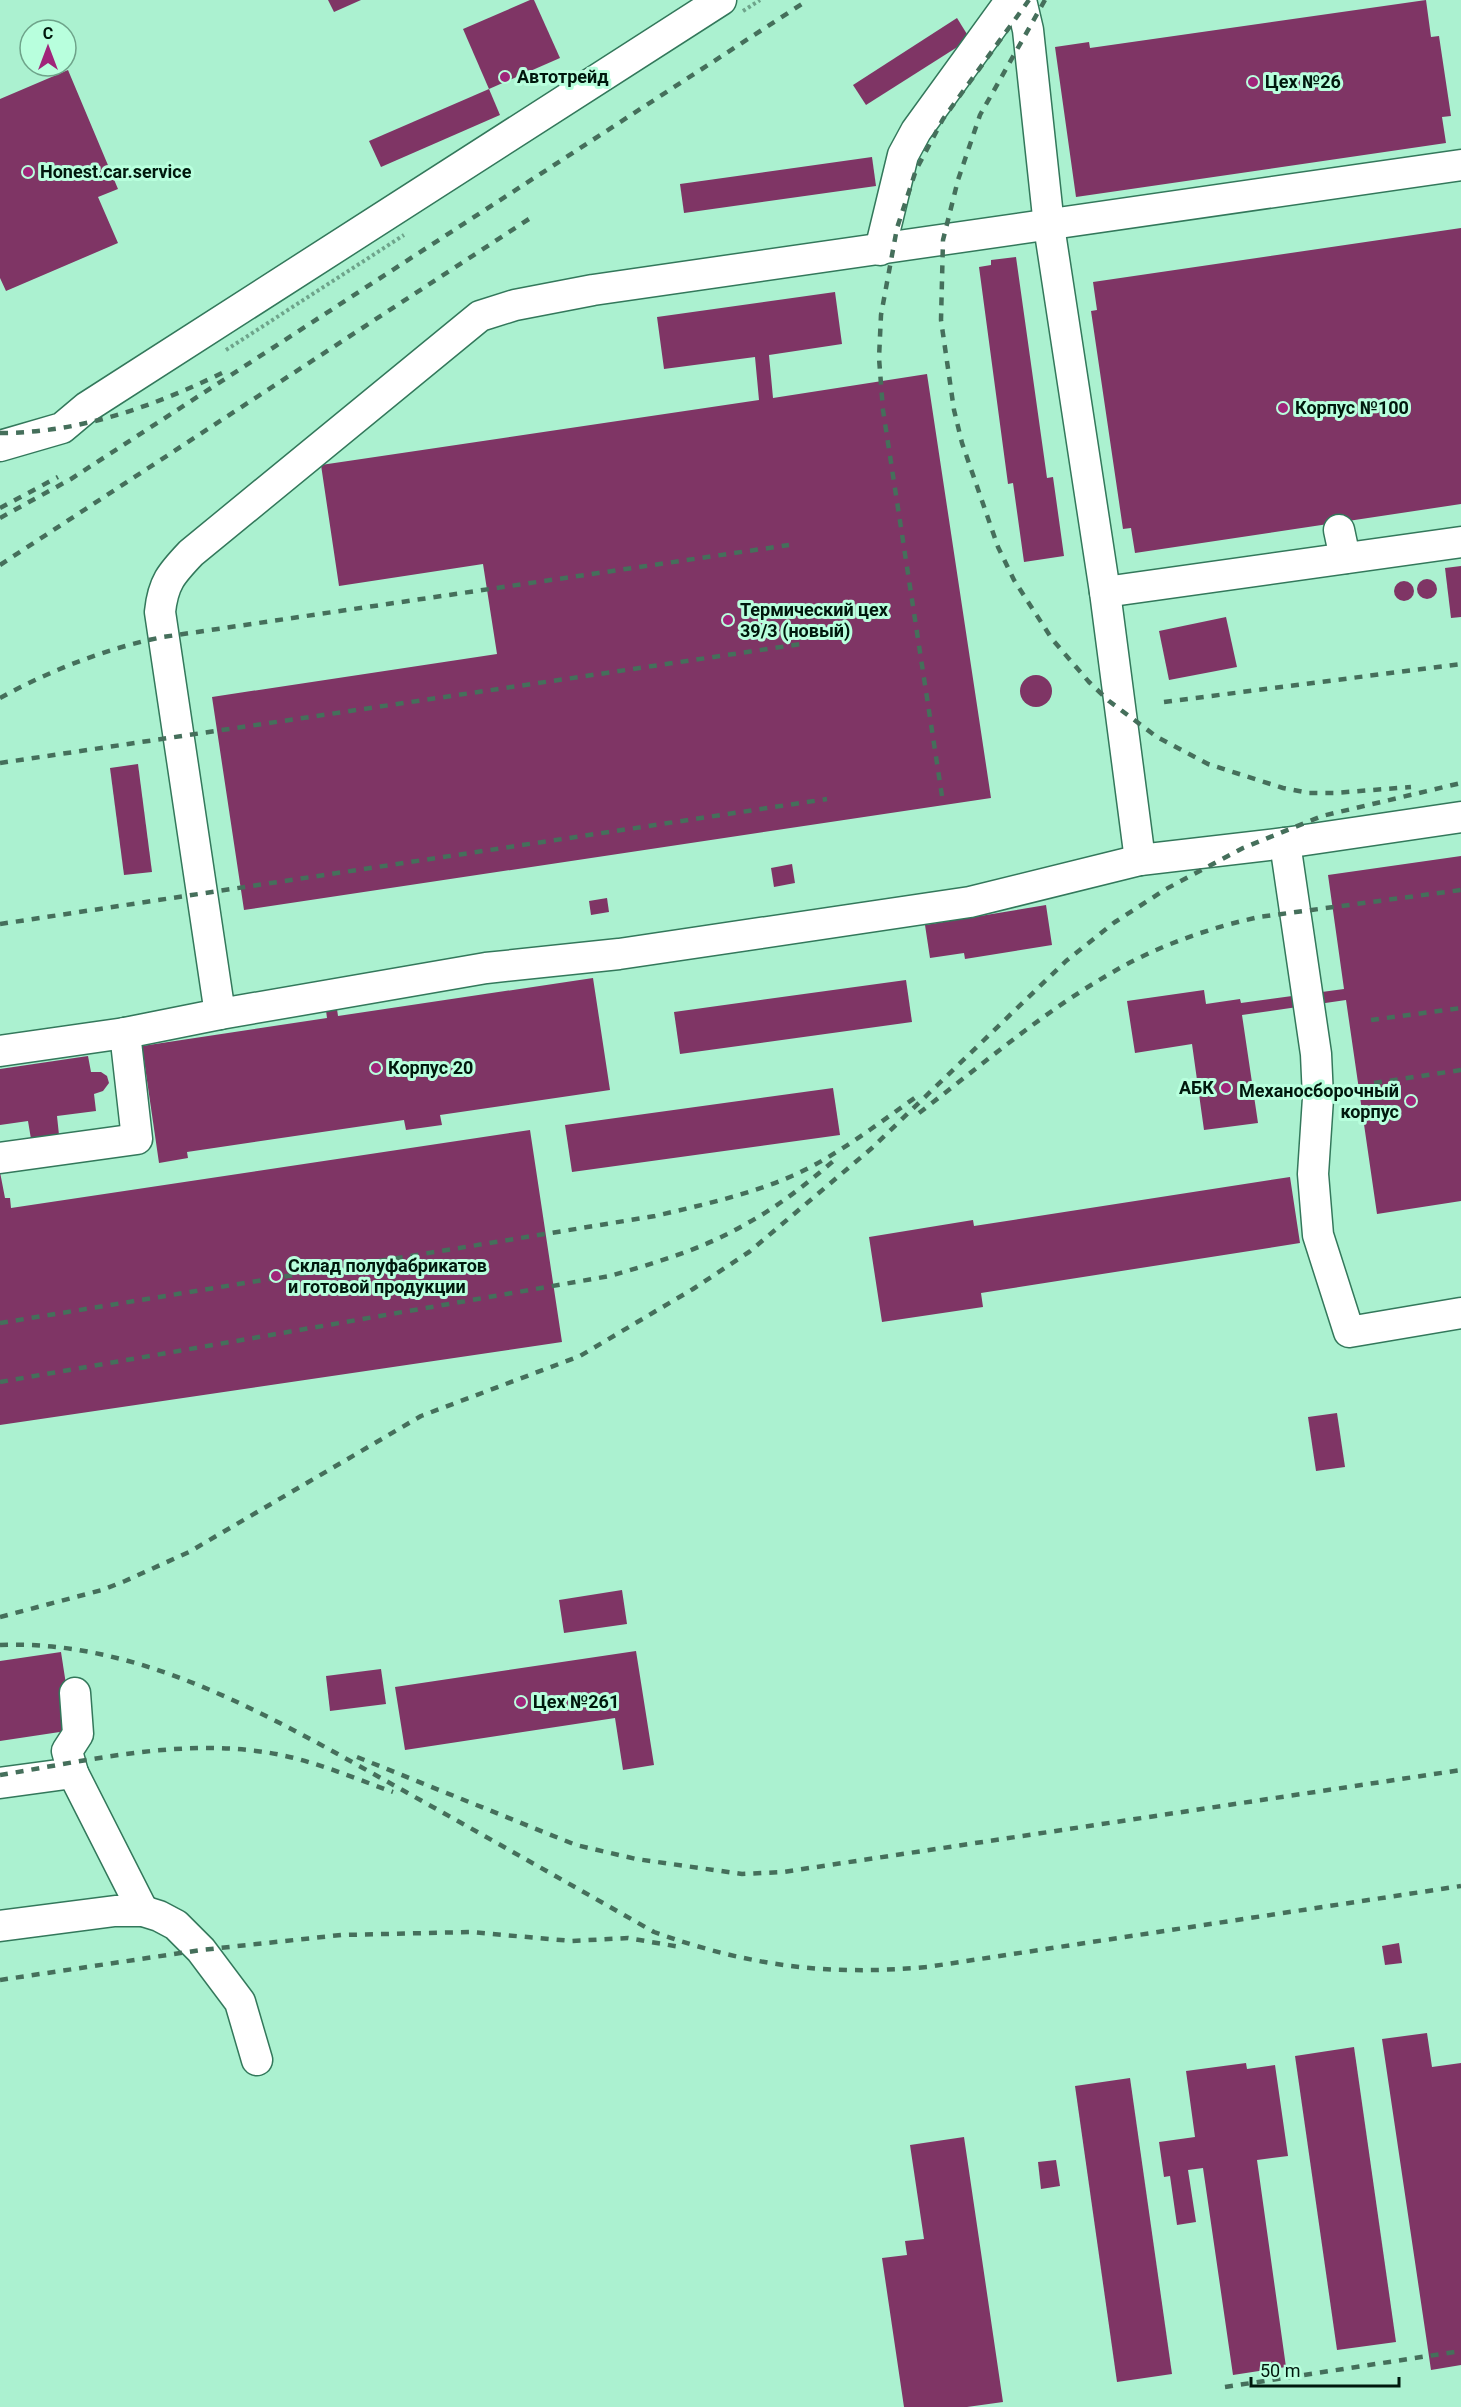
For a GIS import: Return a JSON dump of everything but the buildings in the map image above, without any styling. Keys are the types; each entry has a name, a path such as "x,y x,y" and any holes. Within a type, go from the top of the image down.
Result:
{"lane":[{"path":"0,446 62,428 87,407 721,0"},
{"path":"880,250 903,155 916,131 1011,0"},
{"path":"1021,0 1028,30 1049,226 1105,592 1140,860"},
{"path":"220,1014 160,612 162,592 171,573 191,554 480,316 515,305 593,290 1461,165"},
{"path":"1105,592 1342,544 1461,542"},
{"path":"0,1051 125,1033 220,1014 486,968 620,954 970,902 1140,860 1285,843 1461,817"},
{"path":"1285,843 1316,1054 1318,1098 1313,1174 1318,1235 1349,1332 1461,1313"},
{"path":"0,1158 137,1139 125,1033"},
{"path":"75,1693 78,1734 67,1750 74,1773 143,1911"},
{"path":"0,1784 74,1773"},
{"path":"0,1926 95,1913 143,1911 176,1925 213,1965 240,2002 257,2060"}],"railway":[{"path":"0,518 71,479 808,0"},
{"path":"942,796 883,410 879,358 881,315 897,228 916,170 943,119 1029,0"},
{"path":"1045,0 980,115 958,180 943,240 941,320 954,410 962,443 998,547 1014,580 1052,639 1089,682 1109,701 1157,737 1208,764 1283,788 1309,793 1334,793 1411,787"},
{"path":"0,565 535,215"},
{"path":"0,433 58,428 114,416 169,397 222,373"},
{"path":"0,508 58,477"},
{"path":"0,698 80,661 121,647 163,637 789,545"},
{"path":"0,763 801,644"},
{"path":"1164,702 1461,664"},
{"path":"0,1617 102,1590 125,1581 189,1552 421,1416 580,1356 693,1289 749,1252 872,1148 1066,961 1115,922 1166,889 1243,848 1322,816 1461,783"},
{"path":"0,924 827,799"},
{"path":"919,1113 1014,1039 1087,987 1165,946 1202,932 1259,917 1461,890"},
{"path":"1371,1020 1461,1008"},
{"path":"1374,1083 1461,1070"},
{"path":"0,1323 655,1216 707,1204 759,1189 809,1168 856,1140 916,1097"},
{"path":"0,1382 610,1276 678,1255 728,1234 781,1202 838,1157"},
{"path":"0,1645 53,1647 105,1655 157,1670 207,1689 304,1736 654,1932 723,1953 788,1966 855,1970 927,1967 1461,1886"},
{"path":"0,1775 149,1751 224,1748 298,1759 393,1792"},
{"path":"357,1757 576,1845 636,1859 742,1874 783,1872 1461,1770"},
{"path":"0,1980 201,1950 341,1935 470,1932 572,1941 628,1938 680,1947"},
{"path":"1225,2387 1461,2351"}],"place":[{"name":"Автотрейд","path":"505,77"},
{"name":"Цех №26","path":"1253,82"},
{"name":"Honest.car.service","path":"28,172"},
{"name":"Корпус №100","path":"1283,408"},
{"name":"Термический цех 39/3 (новый)","path":"728,620"},
{"name":"Корпус 20","path":"376,1068"},
{"name":"АБК","path":"1226,1088"},
{"name":"Механосборочный корпус","path":"1411,1101"},
{"name":"Склад полуфабрикатов и готовой продукции","path":"276,1276"},
{"name":"Цех №261","path":"521,1702"}]}
